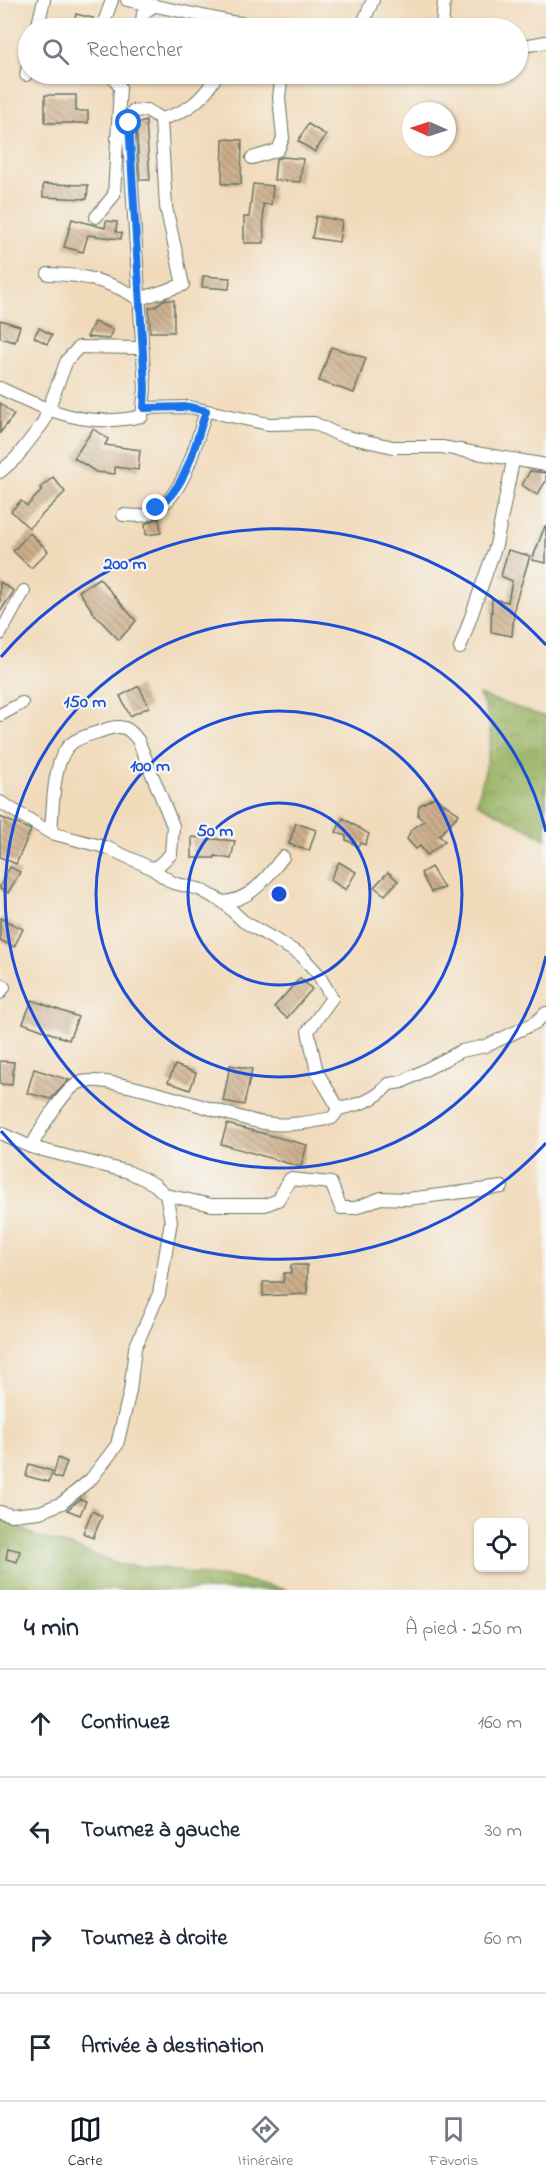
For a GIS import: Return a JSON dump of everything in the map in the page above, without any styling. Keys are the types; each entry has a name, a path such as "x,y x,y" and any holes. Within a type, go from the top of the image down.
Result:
{"street":[{"path":"40,18 44,0"},
{"path":"106,18 112,0"},
{"path":"127,0 203,18"},
{"path":"365,18 373,0"},
{"path":"443,18 444,0"},
{"path":"142,18 143,14 154,6"},
{"path":"528,45 546,42"},
{"path":"96,217 114,195 120,127 120,87 118,84"},
{"path":"0,388 50,411 88,421 122,420 142,416 144,408 140,299 129,123 133,111 147,110 161,119 177,115 201,99 211,84"},
{"path":"252,158 278,150 283,138 279,97 281,84"},
{"path":"48,274 75,274 114,284 140,299 183,285 166,207 161,119"},
{"path":"0,472 16,458 50,411 67,360 79,346 141,348"},
{"path":"144,408 189,407 268,424 314,423 339,435 393,447 442,447 546,465"},
{"path":"123,515 146,515 167,501 184,475 206,411"},
{"path":"460,648 496,544 513,461"},
{"path":"0,634 24,591"},
{"path":"0,715 22,703"},
{"path":"51,833 58,764 64,752 72,742 118,726 130,729 138,740 173,826 171,854 159,866 151,868"},
{"path":"0,802 51,833 108,848 151,868 173,884 199,889 223,902 243,921 301,955 318,975 332,998 308,1031 317,1072 339,1110"},
{"path":"223,902 236,901 259,888 283,857"},
{"path":"0,984 4,987 0,993"},
{"path":"31,1147 44,1124 76,1084 88,1079 115,1083 263,1123 292,1125 332,1118 339,1110 377,1097 389,1084 402,1082 461,1051 486,1046 535,1023 546,1013"},
{"path":"0,1133 31,1147 129,1172 154,1184 166,1195 212,1204 265,1205 278,1200 290,1179 331,1182 341,1208 355,1208 381,1198 408,1199 502,1187"},
{"path":"0,1512 11,1515 40,1512 62,1503 91,1479 117,1445 130,1391 135,1348 159,1294 171,1221 166,1195"}],"green space":[{"path":"479,695 546,717 546,839 477,803 490,748 489,723 486,709"},
{"path":"0,1517 37,1537 70,1546 119,1565 229,1577 288,1590 0,1590"}],"building":[{"path":"76,14 93,18 75,18"},
{"path":"45,95 76,95 76,111 88,111 88,123 45,123"},
{"path":"146,121 150,180 140,180 136,124"},
{"path":"308,124 326,135 315,152 298,141"},
{"path":"223,139 242,140 241,184 222,184"},
{"path":"283,157 303,159 300,182 274,180 276,159"},
{"path":"43,184 88,185 87,199 43,197"},
{"path":"253,184 273,186 271,205 263,204 264,243 244,243 244,217 249,217"},
{"path":"316,216 342,221 339,242 312,238"},
{"path":"72,219 105,228 106,221 117,222 116,232 122,233 121,239 88,235 83,252 64,247"},
{"path":"203,276 230,278 229,289 202,287"},
{"path":"163,300 174,300 174,332 150,332 149,307 155,307"},
{"path":"0,320 20,326 15,342 0,338"},
{"path":"94,322 113,329 109,339 87,337"},
{"path":"39,328 52,335 47,344 34,337"},
{"path":"331,347 366,358 354,393 319,381"},
{"path":"0,403 14,415 0,433"},
{"path":"93,429 108,439 105,445 140,450 138,470 115,467 115,474 96,472 74,458"},
{"path":"530,471 546,473 546,481 537,495 522,485"},
{"path":"53,477 65,492 29,528 11,511 21,501 27,506 42,490 40,488"},
{"path":"159,518 161,533 146,535 145,524"},
{"path":"546,526 546,563 532,560"},
{"path":"30,533 48,551 31,568 13,551"},
{"path":"508,550 530,556 515,604 512,636 491,632 492,599 508,602 512,581 501,576"},
{"path":"99,578 136,621 119,640 95,615 79,591"},
{"path":"0,582 14,591 0,612"},
{"path":"139,686 149,707 130,716 120,696"},
{"path":"434,797 459,814 439,836 445,841 427,855 420,846 416,849 407,839 411,830 424,821 418,816 419,806"},
{"path":"0,817 31,830 16,864 0,857"},
{"path":"343,818 369,834 365,845 361,843 358,846 346,840 346,836 336,832"},
{"path":"296,823 316,830 309,851 289,844"},
{"path":"192,837 235,841 231,859 215,856 215,858 192,858"},
{"path":"339,862 356,872 346,890 330,880"},
{"path":"10,867 20,872 8,893 0,889 0,886"},
{"path":"431,867 444,888 431,892 421,873"},
{"path":"388,872 398,881 385,895 374,887"},
{"path":"0,918 23,929 14,947 0,940"},
{"path":"300,978 312,989 287,1018 274,1007"},
{"path":"32,1000 78,1017 69,1040 23,1023"},
{"path":"0,1061 14,1062 12,1085 0,1084"},
{"path":"175,1065 196,1073 190,1090 168,1082"},
{"path":"230,1065 252,1069 244,1105 223,1101"},
{"path":"34,1069 69,1080 51,1099 27,1093"},
{"path":"227,1124 307,1145 301,1167 221,1144"},
{"path":"291,1265 307,1265 307,1294 263,1296 263,1282 283,1282 284,1273 291,1273"},
{"path":"58,1458 67,1462 61,1479 53,1476"},
{"path":"29,1464 52,1471 49,1482 26,1476"},
{"path":"80,1499 86,1501 80,1515 67,1510"},
{"path":"92,1511 102,1516 93,1538 83,1533"},
{"path":"8,1548 20,1551 17,1562 6,1559"}],"route":[{"path":"129,123 145,387 144,408 189,407 206,411 184,475 167,501 156,508"}]}
